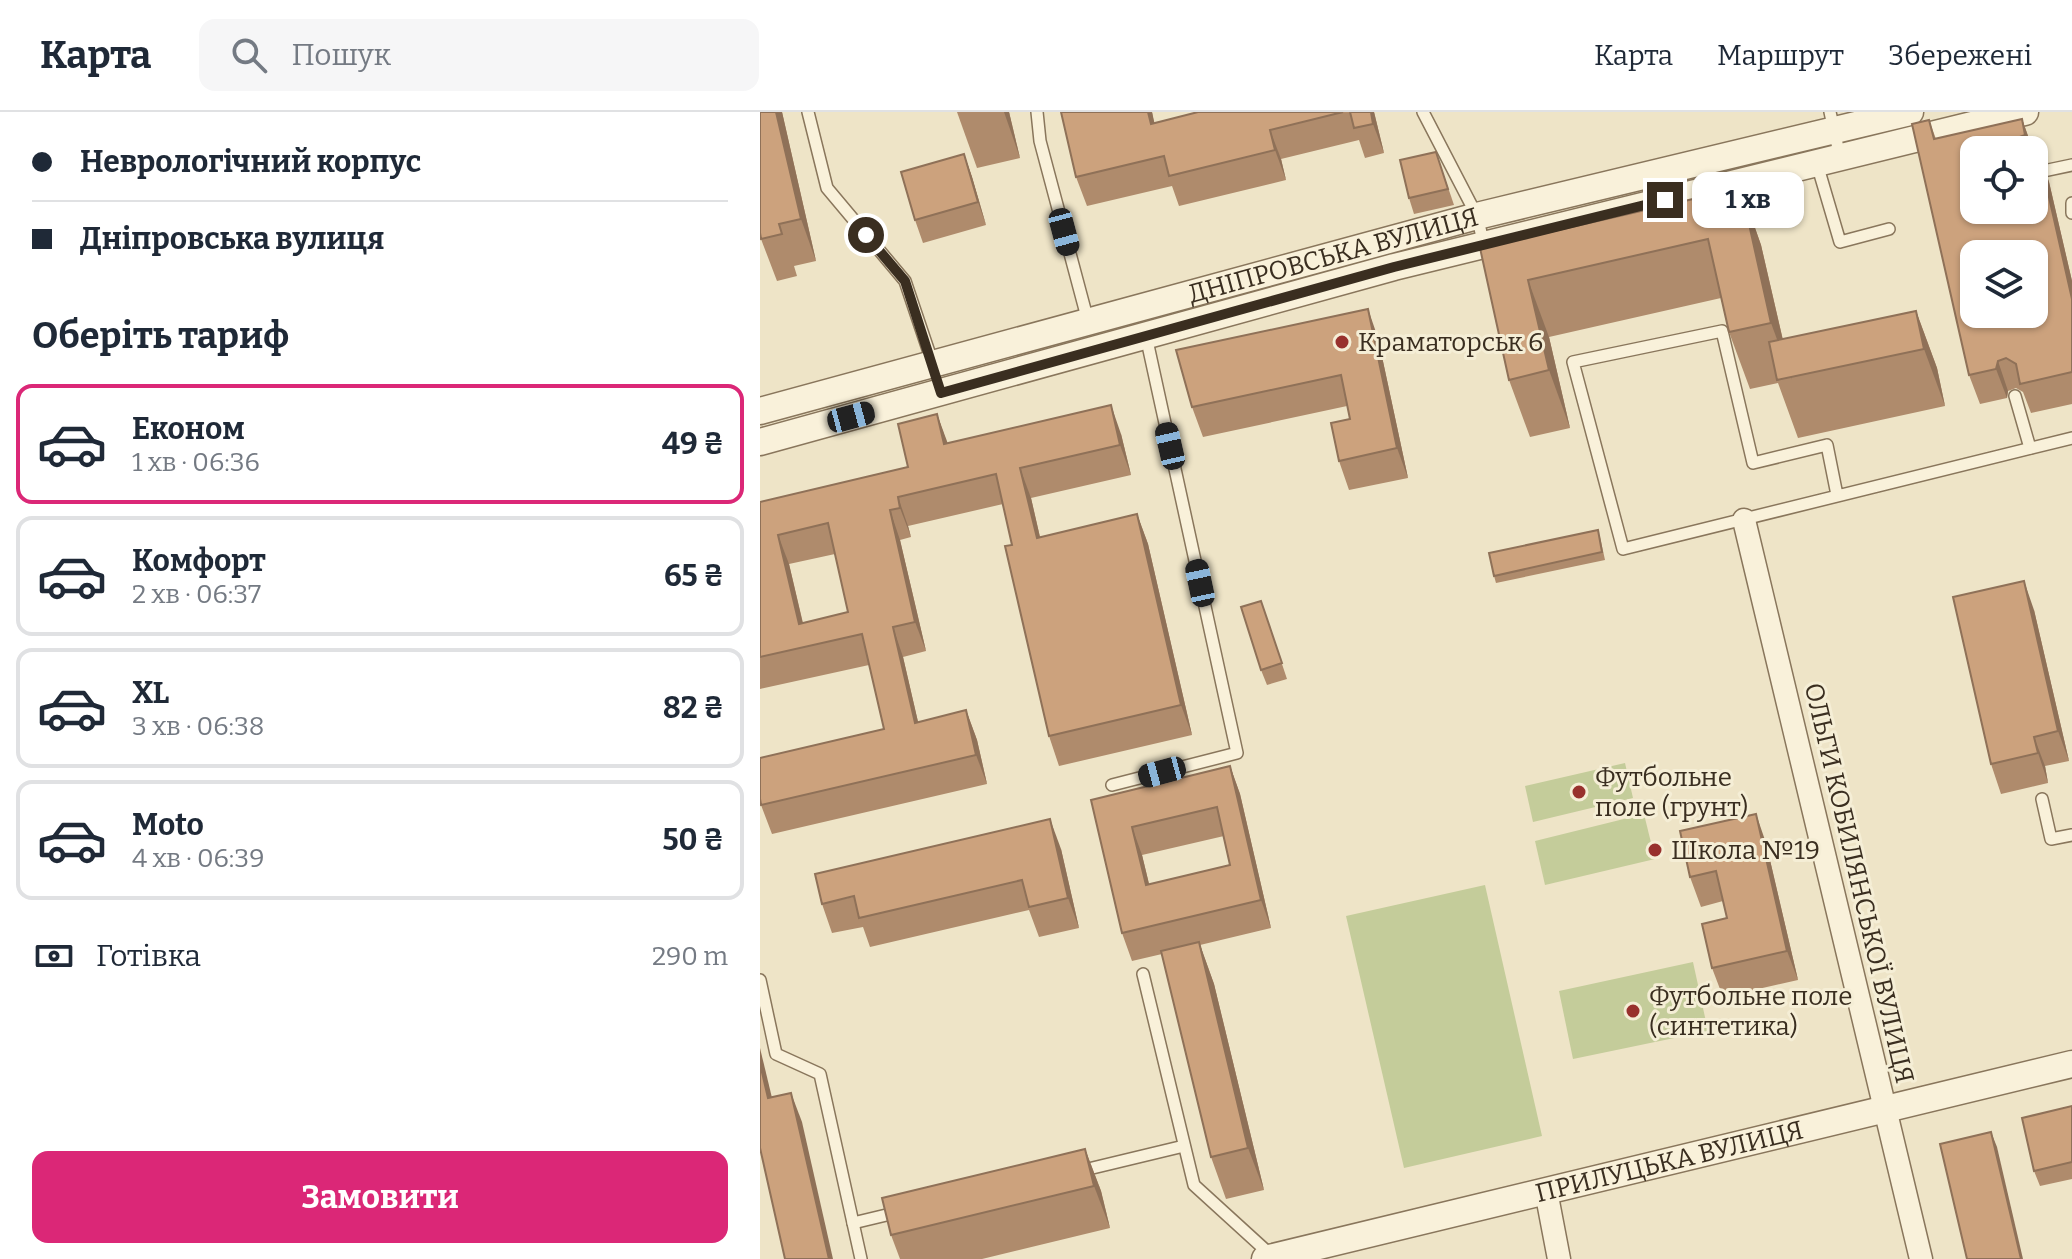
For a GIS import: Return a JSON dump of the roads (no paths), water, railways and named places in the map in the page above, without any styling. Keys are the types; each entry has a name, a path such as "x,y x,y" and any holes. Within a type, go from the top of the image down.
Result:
{"street":[{"name":"ДНІПРОВСЬКА ВУЛИЦЯ","path":"760,411 937,378 1142,322 1477,216 1832,121 1910,112"},
{"name":"ДНІПРОВСЬКА ВУЛИЦЯ","path":"1142,322 1484,245 2025,112"},
{"name":"ДНІПРОВСЬКА ВУЛИЦЯ","path":"760,442 937,378"},
{"name":"ОЛЬГИ КОБИЛЯНСЬКОЇ ВУЛИЦЯ","path":"1744,520 1921,1259"},
{"name":"ПРИЛУЦЬКА ВУЛИЦЯ","path":"1271,1258 2072,1064"},
{"path":"1546,1191 1559,1259"}],"lane":[{"path":"808,112 827,188 905,281 937,378"},
{"path":"1037,112 1040,141 1092,336"},
{"path":"1423,112 1477,216 1484,245"},
{"path":"1832,121 1828,160 1840,242 1889,229"},
{"path":"2048,170 2072,165"},
{"path":"2072,203 2072,213"},
{"path":"1112,785 1237,753 1142,322"},
{"path":"1837,495 1827,445 1753,463 1722,331 1573,362 1623,549 2072,438"},
{"path":"2015,396 2030,448"},
{"path":"2042,799 2051,839 2072,835"},
{"path":"1143,974 1194,1185 1271,1258"},
{"path":"760,980 776,1054 820,1074 861,1259"},
{"path":"1064,1174 1184,1146"},
{"path":"853,1223 913,1209"}],"place":[{"name":"Краматорськ 6","path":"1342,342"},
{"name":"Футбольне поле (грунт)","path":"1579,792"},
{"name":"Школа №19","path":"1655,850"},
{"name":"Футбольне поле (синтетика)","path":"1633,1011"}]}
